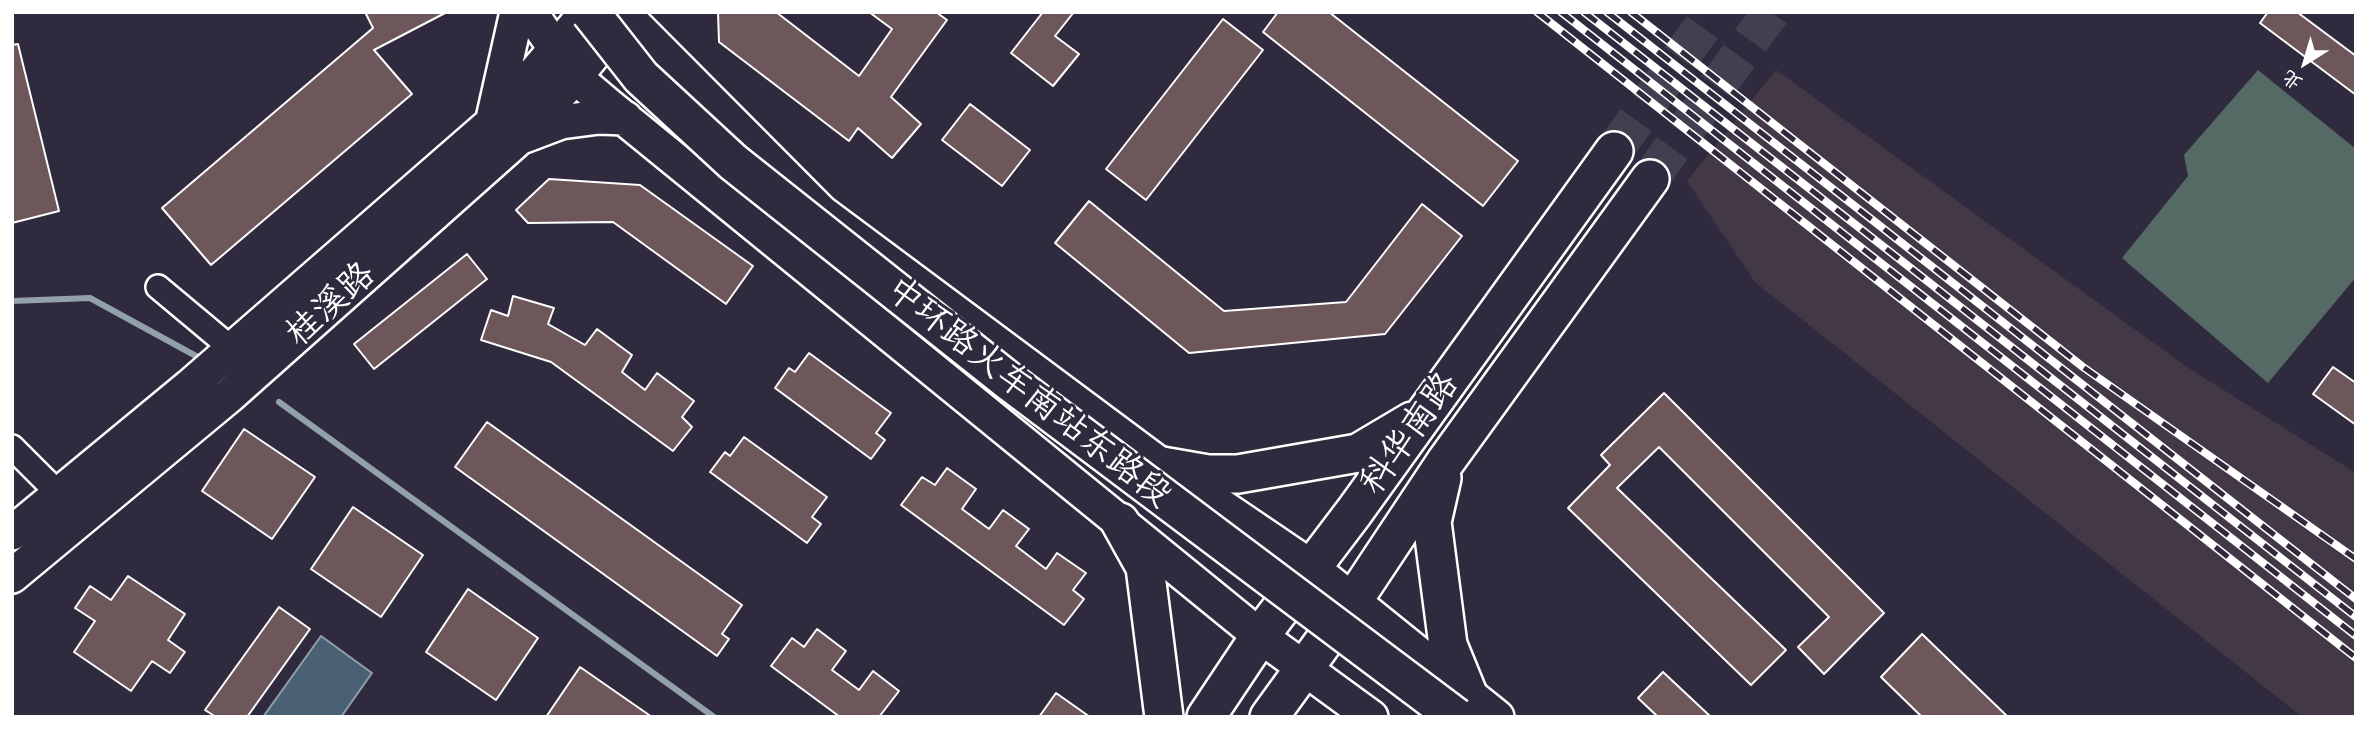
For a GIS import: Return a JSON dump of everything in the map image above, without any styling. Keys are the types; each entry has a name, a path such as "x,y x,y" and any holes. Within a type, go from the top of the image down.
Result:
{"main road":[{"path":"517,12 506,130 599,117 625,118"},
{"path":"530,12 566,64 625,118 1260,636 1371,717"},
{"path":"561,12 612,28 821,212 1162,466 1311,567 1353,601 1462,706 1497,717"},
{"name":"桂溪路","path":"12,576 229,396 506,130 566,64 612,28"},
{"name":"中环路火车南站东路段","path":"612,28 641,77 733,162 988,365 1462,706"},
{"name":"中环路火车南站东路段","path":"612,28 718,178 1414,717"},
{"name":"桂溪路","path":"12,533 231,348 506,130"},
{"name":"科华南路","path":"1206,717 1260,636 1425,414 1614,150"},
{"name":"科华南路","path":"1269,717 1353,601 1446,461 1650,179"},
{"path":"1162,466 1208,474 1238,474 1358,453 1425,414"},
{"path":"1446,461 1432,522 1448,645 1462,706"},
{"path":"1120,522 1144,566 1164,717"}],"street":[{"path":"158,286 231,348"},
{"path":"12,447 60,494"}],"shaded area":[{"path":"1776,70 2187,367 2356,473 2356,717 2302,717 1755,282 1687,181"}],"green space":[{"path":"2258,70 2356,149 2356,277 2268,383 2122,258 2188,176 2184,155"}],"water":[{"path":"321,636 372,673 341,717 263,717"}],"building":[{"path":"365,12 447,12 374,50 412,94 211,265 162,208 373,28"},
{"path":"718,12 776,12 859,76 892,29 869,12 936,12 947,20 891,97 921,124 892,158 858,128 849,141 719,42"},
{"path":"1043,12 1074,12 1055,36 1079,54 1053,86 1011,53"},
{"path":"1278,12 1329,12 1518,161 1483,206 1263,32"},
{"path":"2268,12 2297,12 2356,56 2356,95 2260,23"},
{"path":"1223,19 1263,50 1146,200 1106,169"},
{"path":"18,44 59,211 12,223 12,45"},
{"path":"970,104 1030,150 1002,186 942,140"},
{"path":"549,179 640,185 753,266 726,304 613,222 528,223 516,210"},
{"path":"1089,201 1224,311 1346,302 1422,204 1462,236 1385,334 1189,353 1055,243"},
{"path":"467,254 487,279 374,369 354,344"},
{"path":"513,296 554,308 548,324 585,345 597,329 632,355 622,372 645,390 657,373 694,401 682,417 692,427 673,451 551,362 481,340 491,310 508,316"},
{"path":"809,353 891,413 876,433 885,440 871,459 775,388 789,368 795,372"},
{"path":"2333,367 2356,383 2356,425 2313,394"},
{"path":"1664,393 1884,613 1824,674 1798,647 1829,617 1659,447 1617,488 1786,650 1751,685 1568,508 1610,465 1601,455"},
{"path":"487,422 742,605 722,634 729,639 717,656 455,467"},
{"path":"244,429 315,477 272,539 202,491"},
{"path":"744,437 827,497 812,517 821,524 807,543 710,472 725,452 730,456"},
{"path":"947,468 976,489 962,509 989,529 1003,510 1029,529 1016,546 1046,569 1057,553 1086,573 1073,590 1084,599 1064,625 901,505 922,477 935,485"},
{"path":"353,507 423,555 381,617 311,569"},
{"path":"128,576 185,614 168,640 185,652 170,673 152,661 131,691 74,652 95,621 75,608 90,586 111,600"},
{"path":"468,589 538,638 496,700 426,652"},
{"path":"279,607 310,629 247,717 216,717 205,710"},
{"path":"817,629 846,651 832,670 859,690 873,671 899,691 879,717 840,717 771,666 792,638 804,647"},
{"path":"1922,634 2008,717 1922,717 1881,677"},
{"path":"580,667 652,717 546,717"},
{"path":"1663,672 1711,717 1658,717 1638,698"},
{"path":"1056,693 1090,717 1039,717"}],"waterway":[{"path":"12,301 90,298 196,356"},
{"path":"279,402 714,717"}],"tunnel":[{"path":"1614,151 1713,12"},
{"path":"1650,179 1771,12"}],"railway":[{"path":"1537,12 2356,658"},
{"path":"1561,12 2356,636"},
{"path":"1584,12 2356,617"},
{"path":"1607,12 2356,599"},
{"path":"1631,12 2083,367 2356,559"}]}
